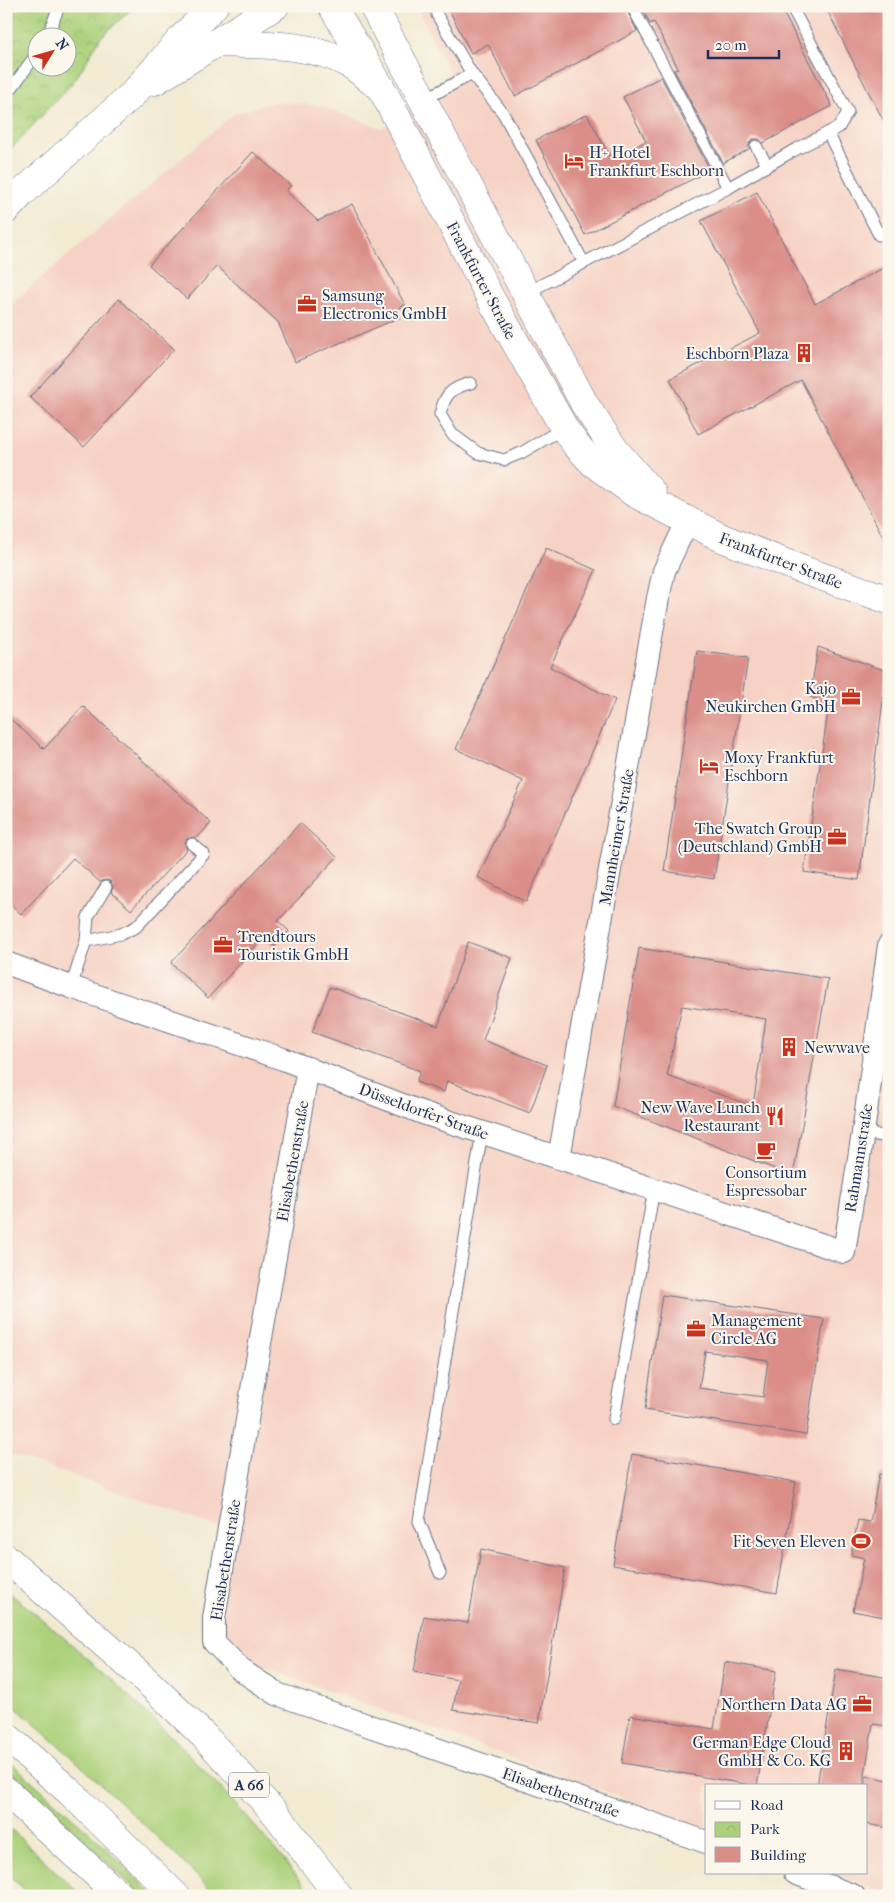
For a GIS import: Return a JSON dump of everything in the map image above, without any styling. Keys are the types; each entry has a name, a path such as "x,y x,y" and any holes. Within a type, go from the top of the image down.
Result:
{"main road":[{"path":"6,210 22,193 132,95 182,38 214,6"},
{"path":"132,95 275,6"},
{"name":"Frankfurter Straße","path":"332,6 383,91 492,301 564,428 576,445 607,474 634,493 722,538 889,600"},
{"name":"Frankfurter Straße","path":"373,6 590,412 615,450 637,477 654,495 682,517"},
{"path":"216,43 277,46 302,49 334,57 350,64 383,91"},
{"name":"A 66","path":"6,1558 148,1683 204,1736 275,1813 339,1896"},
{"path":"6,1736 70,1792 176,1896"},
{"path":"6,1791 120,1896"},
{"path":"275,1813 355,1896"}],"street":[{"name":"Mannheimer Straße","path":"559,1158 658,598 664,571 682,517"},
{"name":"Rahmannstraße","path":"844,1252 863,1133 889,945"},
{"name":"Düsseldorfer Straße","path":"6,963 71,988 308,1068 383,1098 844,1252"},
{"name":"Elisabethenstraße","path":"308,1068 214,1618 214,1642 241,1670 277,1694 705,1842"},
{"path":"798,1874 854,1896"}],"lane":[{"path":"51,28 59,6"},
{"path":"436,6 437,16 472,74 503,114 584,263"},
{"path":"632,6 728,188"},
{"path":"526,293 728,188 839,127 848,112 791,6"},
{"path":"6,96 28,66"},
{"path":"423,100 472,74"},
{"path":"828,133 879,235 889,230"},
{"path":"756,146 767,165"},
{"path":"471,383 458,387 444,399 440,414 452,434 478,453 504,460 521,453 564,428"},
{"path":"86,941 121,934 136,927 204,854 192,844"},
{"path":"71,988 86,941 88,916 106,887"},
{"path":"440,1574 419,1521 482,1132"},
{"path":"863,1133 889,1137"},
{"path":"614,1419 654,1189"}],"shaded area":[{"path":"416,6 889,6 889,1895 834,1874 868,1874 868,1784 705,1784 705,1828 203,1645 221,1528 6,1452 6,308 235,113 274,102 320,106 382,128 455,83"}],"green space":[{"path":"6,6 135,6 101,37 78,75 78,28 28,28 28,78 76,78 6,154"},
{"path":"6,1591 85,1656 176,1741 260,1832 313,1896 217,1896 166,1845 6,1699"},
{"path":"6,1758 102,1844 154,1896 142,1896 6,1767"},
{"path":"6,1825 82,1896 30,1896 6,1871"}],"building":[{"path":"447,6 625,6 637,31 515,96 488,44 471,53"},
{"path":"641,6 780,6 832,106 763,143 759,139 753,139 749,143 749,149 723,163 674,70 678,68 654,22 650,24"},
{"path":"825,6 889,6 889,131 868,91"},
{"path":"661,77 710,170 585,235 536,140 587,114 611,159 646,141 623,97"},
{"path":"253,152 291,186 286,191 318,221 352,204 405,305 397,310 401,317 295,362 278,322 217,266 187,299 149,265"},
{"name":"Eschborn Plaza","path":"757,192 815,304 889,265 889,548 801,380 698,434 670,379 760,333 701,221"},
{"path":"119,299 174,349 84,447 30,397"},
{"path":"546,548 596,570 550,667 615,700 526,902 478,877 523,781 456,749"},
{"path":"818,647 887,671 859,880 804,872 829,705 810,697"},
{"path":"697,651 748,658 714,879 664,871"},
{"path":"83,706 211,823 197,838 187,839 185,843 187,849 131,910 111,892 113,887 110,881 100,882 73,858 21,914 6,900 6,715 44,749"},
{"path":"300,823 337,857 278,921 289,931 275,946 264,937 208,998 171,963"},
{"path":"468,942 512,958 483,1040 547,1065 530,1113 447,1081 444,1092 416,1082 420,1071 312,1032 330,987 438,1026"},
{"name":"Newwave","path":"639,948 828,979 793,1176 613,1106","holes":["682,1006 766,1019 753,1106 667,1076"]},
{"path":"662,1295 824,1319 806,1435 645,1410","holes":["705,1351 768,1360 763,1397 699,1388"]},
{"path":"632,1454 796,1482 777,1593 613,1565"},
{"path":"879,1474 889,1475 889,1618 853,1611 864,1558 851,1555 858,1520 870,1522"},
{"path":"481,1549 565,1568 539,1723 453,1710 458,1680 414,1672 424,1616 468,1623"},
{"path":"725,1662 776,1671 757,1784 745,1784 622,1763 630,1715 714,1729"},
{"name":"German Edge Cloud GmbH & Co. KG","path":"836,1669 889,1678 889,1726 873,1724 863,1784 817,1784"},
{"path":"866,1776 889,1780 889,1828 868,1824 868,1784 866,1784"}],"place":[{"name":"H+ Hotel Frankfurt Eschborn","path":"574,161"},
{"name":"Samsung Electronics GmbH","path":"307,304"},
{"name":"Eschborn Plaza","path":"804,353"},
{"name":"Kajo Neukirchen GmbH","path":"851,697"},
{"name":"Moxy Frankfurt Eschborn","path":"709,766"},
{"name":"The Swatch Group (Deutschland) GmbH","path":"837,837"},
{"name":"Trendtours Touristik GmbH","path":"223,945"},
{"name":"Newwave","path":"789,1047"},
{"name":"New Wave Lunch Restaurant","path":"775,1116"},
{"name":"Consortium Espressobar","path":"766,1150"},
{"name":"Management Circle AG","path":"696,1329"},
{"name":"Fit Seven Eleven","path":"861,1541"},
{"name":"Northern Data AG","path":"862,1704"},
{"name":"German Edge Cloud GmbH & Co. KG","path":"846,1751"}]}
